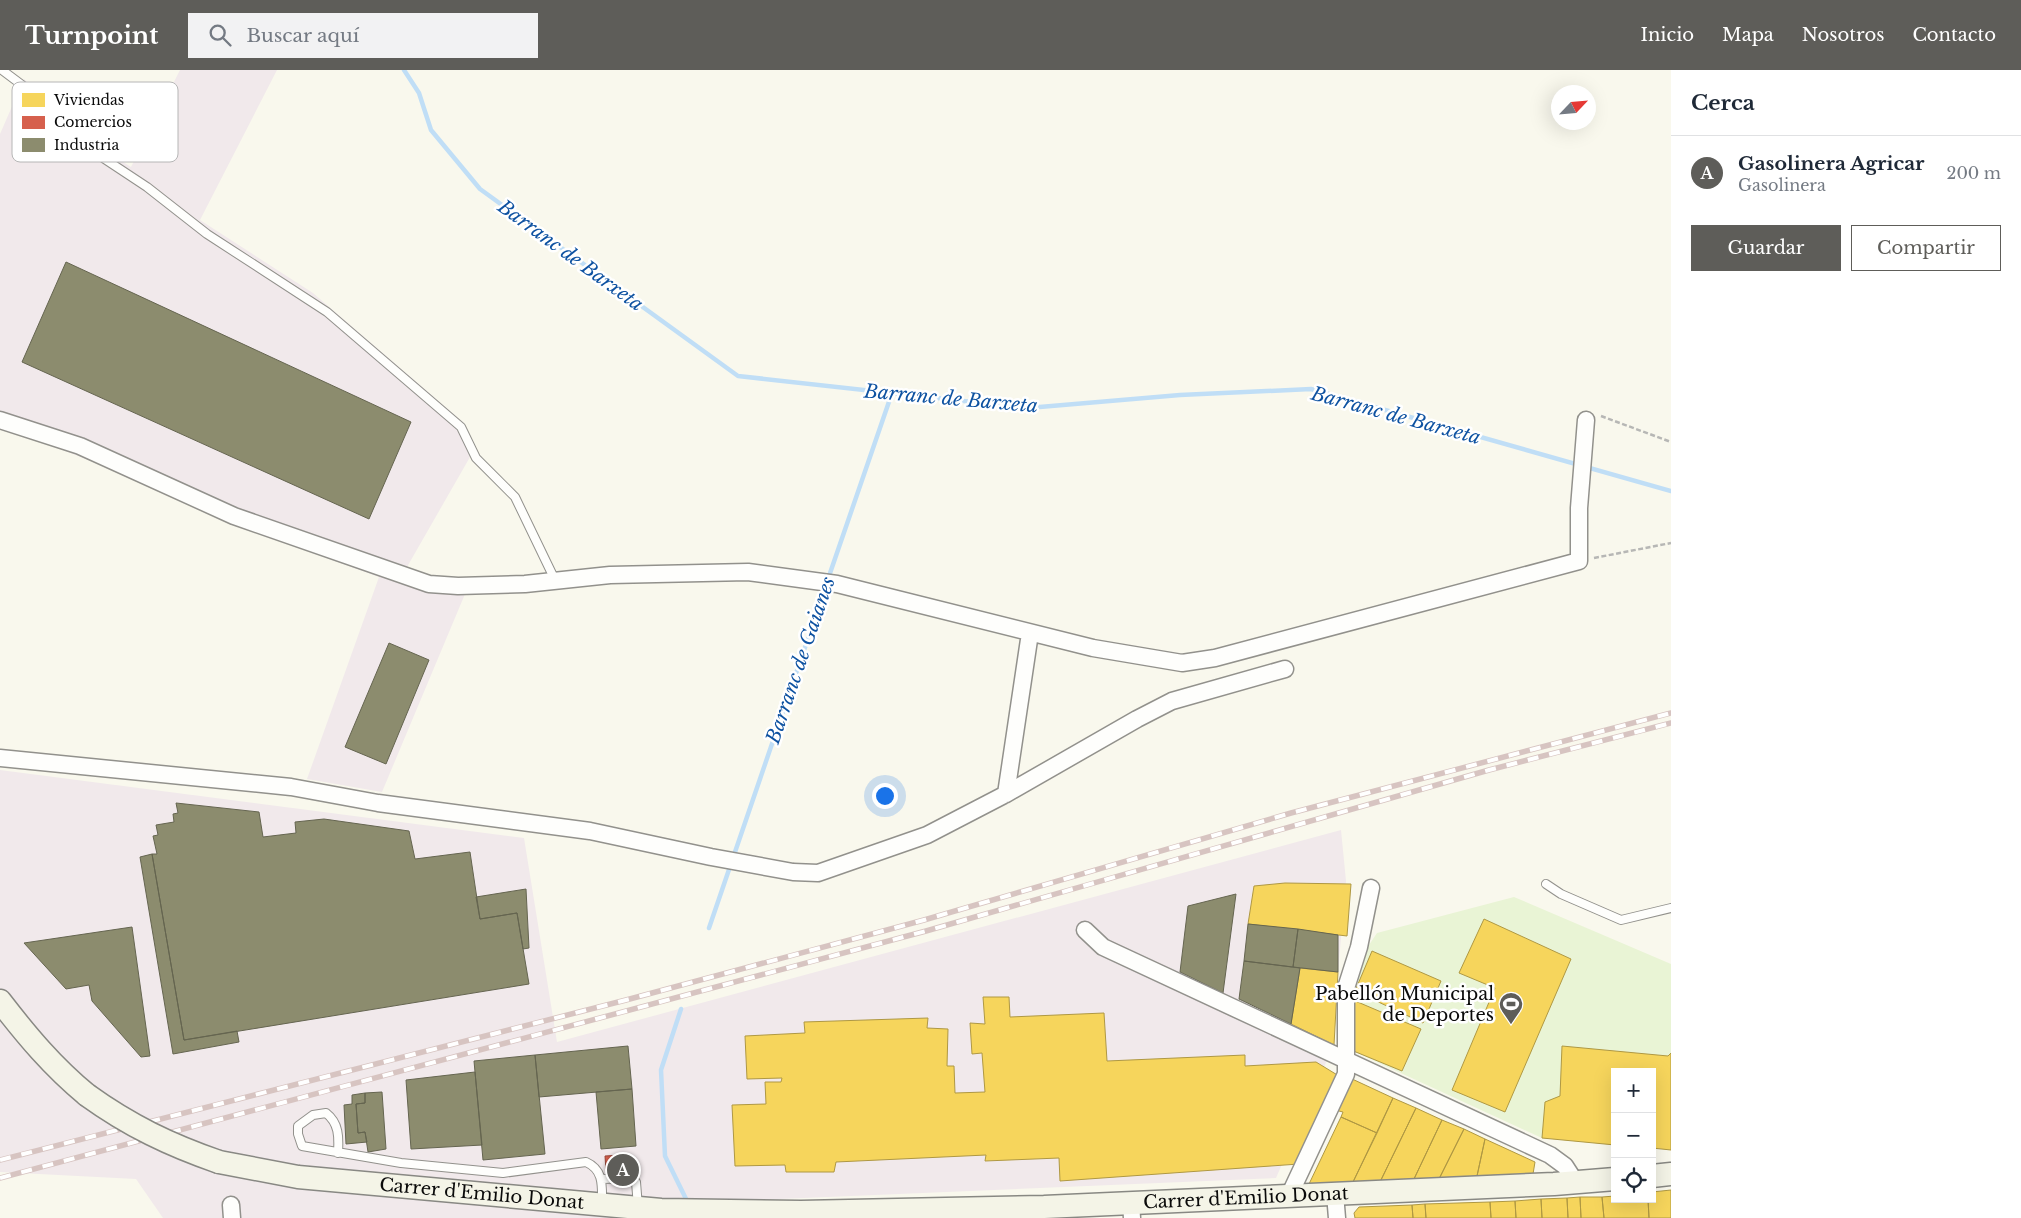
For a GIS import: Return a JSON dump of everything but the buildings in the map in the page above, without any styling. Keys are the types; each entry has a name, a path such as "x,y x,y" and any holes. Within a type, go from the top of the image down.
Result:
{"street":[{"path":"0,420 80,446 234,516 429,584 458,586 525,584 610,575 748,572 838,584 1094,648 1182,662 1215,658 1579,562 1579,508 1586,420"},
{"path":"1006,794 1030,633"},
{"path":"0,758 291,787 378,803 590,831 711,857 793,872 818,873 927,835 1006,794 1172,700 1285,669"},
{"path":"1289,1196 1346,1074 1346,988 1359,947 1371,888"},
{"path":"1085,930 1103,947 1550,1155 1565,1166 1576,1183"},
{"name":"Carrer d'Emilio Donat","path":"0,1001 27,1037 58,1071 118,1117 150,1135 219,1162 298,1177 602,1203 669,1213 902,1214 1131,1210 1289,1196 1576,1183 1611,1179"},
{"path":"1656,1176 1671,1174"},
{"path":"1335,1194 1337,1218"}],"lane":[{"path":"2,70 18,82"},
{"path":"109,162 147,187 207,234 327,312 461,427 476,458 515,496 555,580"},
{"path":"1546,884 1561,894 1621,920 1671,908"},
{"path":"338,1153 337,1128 333,1118 326,1113 313,1115 298,1126 298,1134 302,1146 338,1153 401,1162 503,1173 586,1162 595,1166 602,1179 602,1203"},
{"path":"602,1179 632,1178 636,1182 638,1207"}],"path":[{"path":"1586,420 1593,415 1603,417 1671,442"},
{"path":"1579,562 1671,543"}],"shaded area":[{"path":"180,70 277,70 200,220 313,293 464,423 470,457 403,574 461,579 465,594 382,792 307,779 379,577 231,523 119,472 9,429 0,420 0,134 12,106 12,162 123,162 131,167 134,162 178,162 178,82 174,82"},
{"path":"0,770 524,838 557,1042 1341,830 1346,881 1334,1044 1276,1178 686,1203 694,1218 163,1218 136,1179 0,1172"}],"green space":[{"name":"Pabellón Municipal de Deportes","path":"1514,897 1671,964 1671,1150 1656,1088 1656,1068 1611,1068 1611,1145 1542,1138 1351,1050 1351,989 1367,948 1377,933"}],"waterway":[{"name":"Barranc de Barxeta","path":"404,70 419,93 431,130 480,189 738,376 1028,408 1180,395 1311,389 1671,491"},
{"name":"Barranc de Gaianes","path":"828,579 892,393"},
{"name":"Barranc de Gaianes","path":"709,928 826,586"},
{"name":"Barranc de Gaianes","path":"681,1009 661,1070 665,1156 688,1203"}],"railway":[{"path":"0,1160 626,1000 924,920 1291,813 1671,713"},
{"path":"0,1178 926,931 1489,770 1671,723"}],"place":[{"name":"Pabellón Municipal de Deportes","path":"1511,1025"},
{"name":"Gasolinera Agricar","path":"623,1170"}]}
